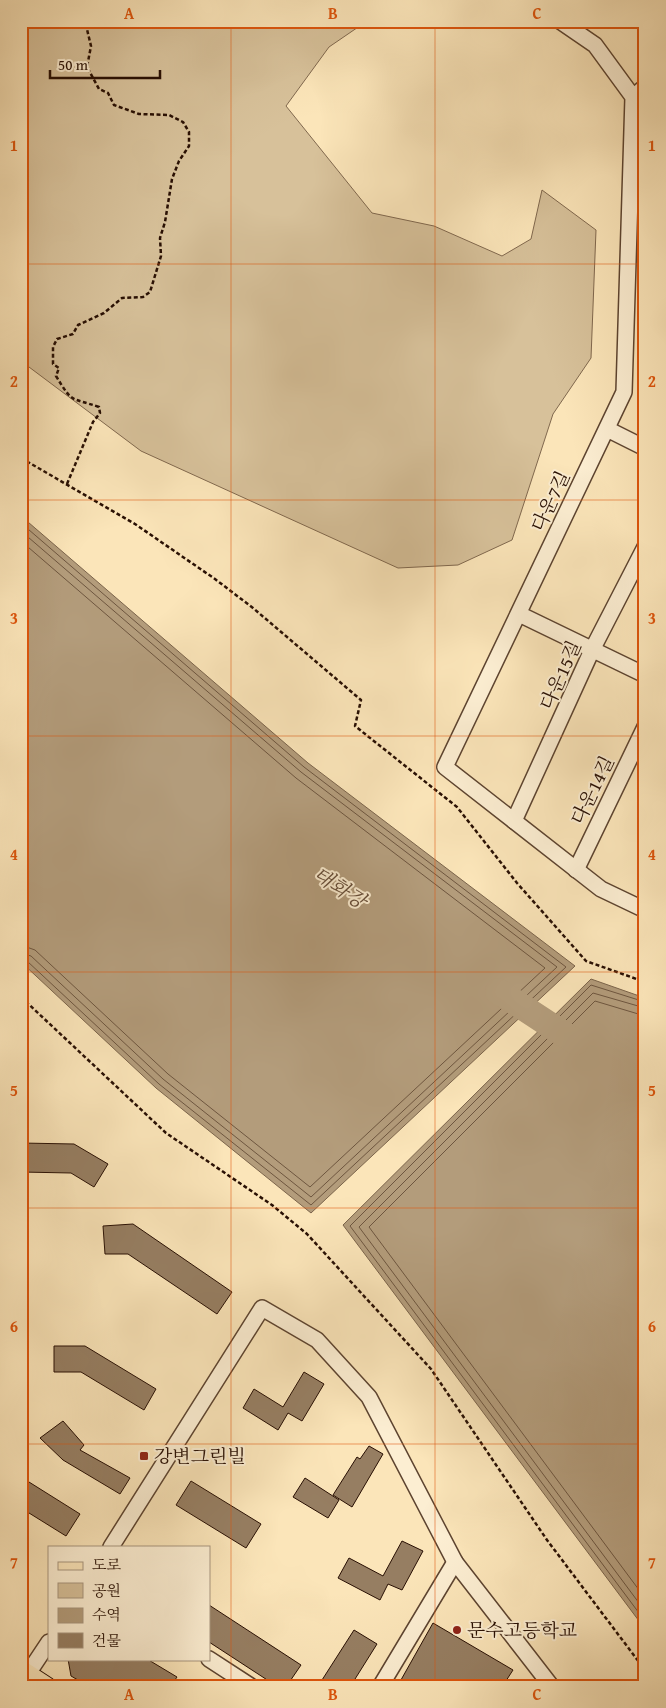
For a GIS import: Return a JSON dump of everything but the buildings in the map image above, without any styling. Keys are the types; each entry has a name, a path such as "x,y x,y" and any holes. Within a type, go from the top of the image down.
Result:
{"main road":[{"path":"23,1676 47,1687"}],"street":[{"name":"다운7길","path":"560,21 596,45 639,92 624,392 445,767 601,889 645,910"},
{"path":"606,429 645,448"},
{"name":"다운15길","path":"514,821 592,650 645,547"},
{"path":"519,614 645,675"},
{"name":"다운14길","path":"576,870 645,727"},
{"path":"113,1546 262,1308 317,1340 369,1397 455,1562 552,1687"},
{"path":"380,1687 455,1562"},
{"path":"23,1676 48,1643"},
{"path":"210,1659 252,1687"}],"path":[{"path":"67,484 93,422 100,413 99,407 73,400 68,396 56,376 59,368 53,364 53,347 57,340 73,334 78,325 104,313 122,298 143,297 150,292 161,256 160,238 165,222 172,179 179,161 189,146 189,132 183,122 169,115 139,114 114,105 108,93 99,89 87,68 91,46 85,21"},
{"path":"21,458 135,524 215,579 253,608 361,700 355,726 457,807 517,883 586,961 645,982"},
{"path":"21,997 166,1133 272,1206 308,1234 431,1369 547,1540 645,1670"}],"green space":[{"path":"21,21 367,21 329,47 286,106 372,213 434,226 502,256 531,239 542,190 596,230 591,358 553,414 512,540 458,565 398,568 141,451 21,361"}],"water":[{"path":"21,516 308,763 575,966 311,1213 156,1088 21,962"},
{"path":"591,979 645,998 645,1629 343,1225"}],"waterway":[{"name":"태화강","path":"498,991 576,1042"}],"place":[{"name":"강변그린빌","path":"144,1456"},
{"name":"문수고등학교","path":"457,1630"}]}
